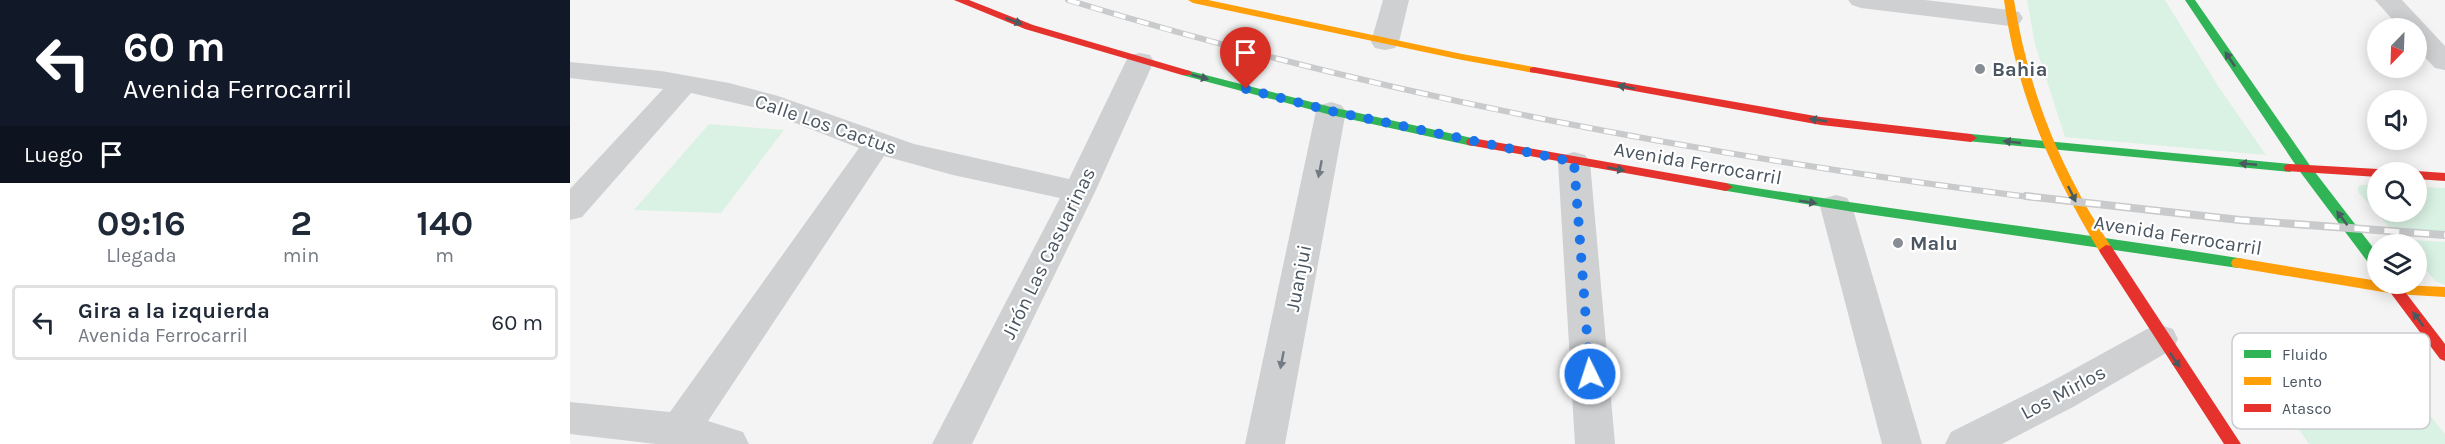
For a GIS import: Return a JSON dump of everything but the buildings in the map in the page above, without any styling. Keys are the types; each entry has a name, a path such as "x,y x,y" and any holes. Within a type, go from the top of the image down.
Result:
{"main road":[{"name":"Avenida Ferrocarril","path":"959,0 1029,27 1140,61 1331,111 1574,162 1836,206 2101,242 2367,282"},
{"path":"1195,0 1385,42 1821,121 2048,146 2306,170 2367,173"},
{"path":"2190,0 2306,170 2367,250"},
{"path":"2009,9 2023,72 2048,146 2076,203 2160,339 2233,444"},
{"path":"2427,176 2445,177"},
{"name":"Avenida Ferrocarril","path":"2427,290 2445,292"},
{"path":"2399,294 2428,333"},
{"path":"2430,335 2445,355"}],"street":[{"path":"1385,42 1396,0"},
{"path":"1861,0 2009,9"},
{"path":"2388,0 2404,18"},
{"path":"2427,43 2445,62"},
{"name":"Jirón Las Casuarinas","path":"952,444 1079,192 1140,61"},
{"name":"Calle Los Cactus","path":"570,70 683,84 749,97 813,118 877,144 931,159 1079,192"},
{"path":"570,209 683,84"},
{"name":"Juanjui","path":"1265,444 1331,111"},
{"path":"680,430 877,144"},
{"path":"1574,162 1595,444"},
{"path":"1836,206 1902,444"},
{"name":"Los Mirlos","path":"1965,444 2060,396 2160,339"},
{"path":"570,418 680,430 729,444"}],"green space":[{"path":"2027,0 2165,0 2218,86 2266,155 2065,137 2035,44"},
{"path":"709,124 784,130 721,213 634,210"},
{"path":"2360,185 2367,185 2367,202 2358,192"},
{"path":"2427,187 2445,188 2445,232 2392,230 2385,222 2427,222"},
{"path":"2427,241 2445,242 2445,285 2435,281 2427,271"},
{"path":"2430,415 2445,434 2445,444 2309,444 2299,429 2430,429"}],"railway":[{"path":"1068,0 1187,35 1306,66 1548,120 1792,163 2037,198"},
{"path":"2026,196 2240,220 2445,235"}],"traffic: fast":[{"path":"2190,0 2306,170 2367,250"},
{"path":"1186,73 1331,111 1472,142"},
{"path":"1971,138 2290,168"},
{"path":"1726,187 1854,208 2238,263"}],"traffic: slow":[{"path":"1193,0 1534,70"},
{"path":"2009,0 2021,67 2043,131 2072,192 2106,250"},
{"path":"2238,263 2395,289 2445,292"}],"traffic: jam":[{"path":"959,0 1029,27 1186,73"},
{"path":"1534,70 1821,121 1971,138"},
{"path":"1472,142 1726,187"},
{"path":"2290,168 2367,172"},
{"path":"2427,176 2445,177"},
{"path":"2106,250 2233,444"},
{"path":"2399,294 2428,333"},
{"path":"2430,335 2445,355"}],"place":[{"name":"Bahia","path":"1980,69"},
{"name":"Malu","path":"1898,243"}],"route":[{"path":"1246,89 1331,111 1489,146 1574,162 1590,374"}]}
